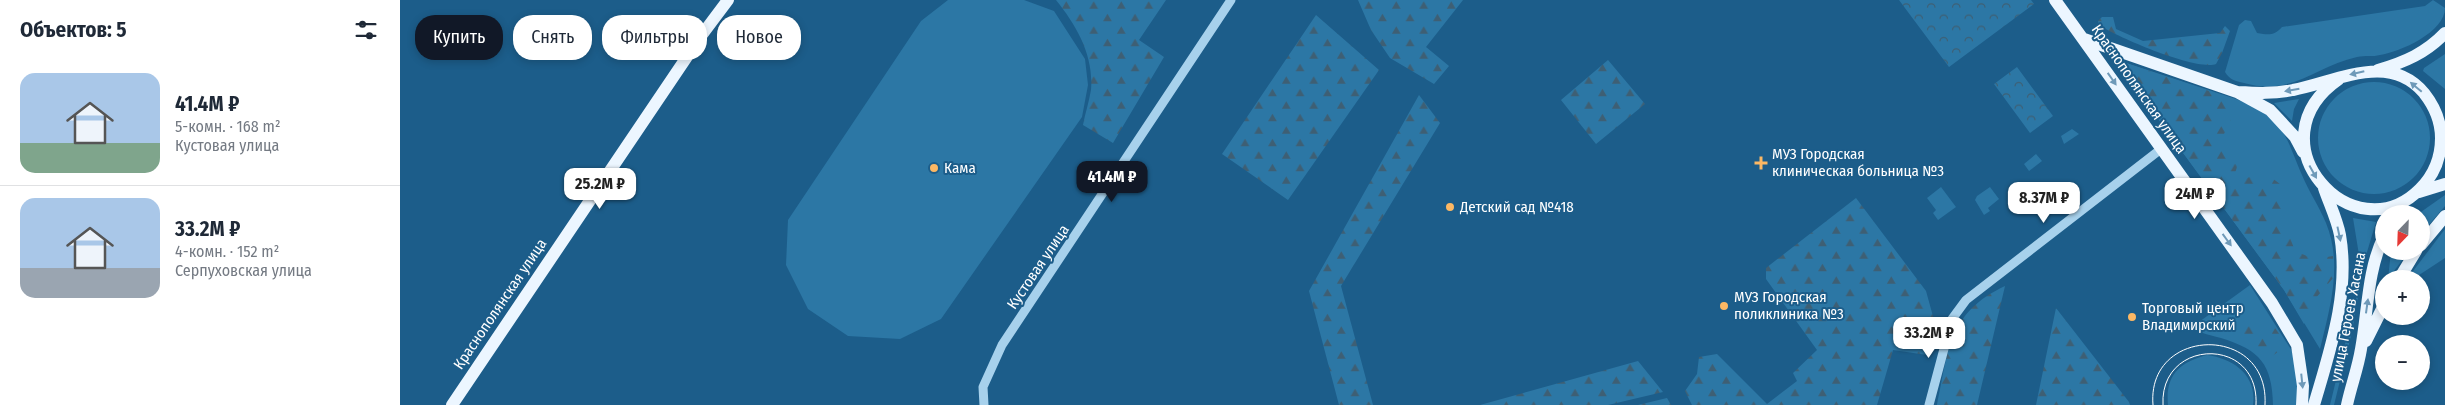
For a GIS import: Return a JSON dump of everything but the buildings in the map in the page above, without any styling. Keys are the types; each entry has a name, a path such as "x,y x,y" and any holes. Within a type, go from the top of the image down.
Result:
{"main road":[{"name":"Краснополянская улица","path":"452,405 701,36 728,0"},
{"name":"Краснополянская улица","path":"2055,0 2272,303 2297,345 2304,386 2302,405"},
{"path":"2237,92 2265,94 2293,90 2408,61 2435,44 2445,33"},
{"path":"2084,39 2237,92 2270,110 2295,137 2316,178 2324,188 2345,202 2357,206 2382,208 2445,184"},
{"path":"2376,70 2400,76 2421,90 2430,100 2443,122 2441,149 2433,173 2405,205"},
{"path":"2305,155 2304,130 2307,117 2319,95 2339,79"},
{"name":"улица Героев Хасана","path":"2314,405 2332,343 2343,287 2340,234 2324,188"},
{"path":"2430,234 2445,216"},
{"name":"улица Героев Хасана","path":"2347,405 2361,350 2370,282 2375,260"},
{"path":"2361,350 2375,323"}],"street":[{"name":"Кустовая улица","path":"984,405 983,387 1002,346 1231,0"},
{"path":"1929,405 1952,319 1966,300 2161,149"}],"green space":[{"name":"Кама","path":"948,0 1024,0 1054,11 1085,59 1088,85 1082,117 941,319 900,339 848,336 808,309 786,265 788,220 921,21"},
{"path":"1056,0 1166,0 1139,40 1164,57 1113,143 1083,125 1091,90 1090,65 1077,31"},
{"path":"1358,0 1463,0 1426,47 1449,66 1434,84 1390,58 1371,30"},
{"path":"1899,0 2031,0 2034,4 1949,67"},
{"path":"2433,0 2445,8 2443,17 2438,25 2430,33 2399,50 2377,56 2360,56 2342,61 2303,79 2276,86 2261,86 2238,82 2225,72 2239,25 2245,20 2251,21 2257,33 2271,34 2282,27 2425,6"},
{"path":"1316,15 1379,70 1288,200 1222,154"},
{"path":"2102,17 2113,17 2116,29 2143,41 2220,33 2225,26 2230,31 2216,64 2206,65 2192,63 2157,52 2122,37 2099,25 2098,21"},
{"path":"2445,54 2445,89 2423,71 2424,68"},
{"path":"2114,59 2236,99 2264,113 2280,128 2291,147 2305,181 2326,223 2334,254 2331,302 2320,349 2284,290"},
{"path":"2114,59 2221,95 2231,120 2222,138 2239,161 2231,185 2259,174 2264,174 2276,181 2285,188 2283,218 2295,251 2314,259 2333,256 2334,277 2315,299 2304,324 2284,290"},
{"path":"1608,60 1645,104 1596,144 1561,100"},
{"path":"2017,67 2053,116 2030,133 1994,84"},
{"path":"2374,82 2395,86 2413,99 2426,117 2430,138 2426,159 2413,177 2395,190 2374,194 2353,190 2335,177 2322,159 2318,138 2322,117 2335,99 2353,86"},
{"path":"1419,95 1440,123 1341,286 1373,405 1339,405 1309,291"},
{"path":"2299,99 2294,109 2292,121 2274,103"},
{"path":"2072,129 2079,134 2064,144 2061,136"},
{"path":"2036,154 2042,161 2029,171 2024,164"},
{"path":"1941,187 1956,207 1938,220 1933,213 1936,210 1927,198"},
{"path":"1990,187 1999,199 1988,208 1990,211 1984,215 1975,200 1977,196"},
{"path":"2445,195 2445,206 2430,224 2430,206"},
{"path":"1856,198 1926,291 1934,320 1927,355 1893,350 1877,405 1692,405 1685,391 1697,374 1699,357 1717,354 1767,404 1797,381 1793,373 1817,350 1766,279 1766,268"},
{"path":"2353,218 2375,222 2375,225 2364,262 2352,332 2334,405 2330,405 2356,298 2359,255"},
{"path":"2445,229 2445,258 2427,270 2414,270 2421,260 2430,260 2430,249"},
{"path":"2390,260 2402,260 2395,270 2389,270"},
{"path":"2250,285 2292,351 2297,367 2297,405 2273,405 2270,379 2261,361 2254,354 2234,343 2202,333 2192,327"},
{"path":"2005,286 1977,405 1937,405 1949,350 1954,335 1962,321 1972,308"},
{"path":"2056,308 2129,402 2130,405 2036,405"},
{"path":"2248,321 2273,325 2284,341 2282,349 2268,359 2262,351 2245,342 2234,328"},
{"path":"2207,355 2226,360 2242,370 2251,385 2253,405 2168,405 2169,386 2176,371 2189,362"},
{"path":"1638,361 1663,392 1608,405 1480,405"},
{"path":"1667,398 1671,405 1638,405"}],"tram line":[{"path":"2153,405 2156,379 2168,360 2187,349 2208,345 2230,348 2249,359 2261,378 2265,405"},
{"path":"2163,405 2166,383 2176,367 2192,357 2210,354 2227,357 2243,366 2253,382 2256,405"}],"place":[{"name":"МУЗ Городская клиническая больница №3","path":"1761,163"},
{"name":"Кама","path":"934,168"},
{"name":"Детский сад №418","path":"1450,207"},
{"name":"МУЗ Городская поликлиника №3","path":"1724,306"},
{"name":"Торговый центр Владимирский","path":"2132,317"}]}
